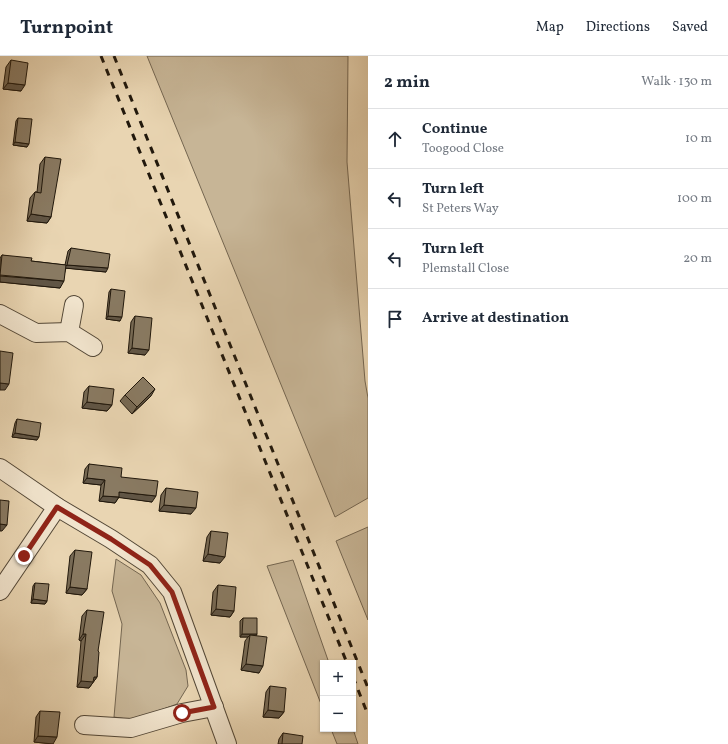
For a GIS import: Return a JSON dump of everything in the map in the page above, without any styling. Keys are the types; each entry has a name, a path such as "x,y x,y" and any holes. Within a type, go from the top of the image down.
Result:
{"street":[{"path":"69,332 74,305"},
{"path":"0,314 36,332 69,332 93,346"},
{"path":"0,468 57,507 111,539 150,565 172,592 227,744"},
{"path":"0,591 57,507"},
{"path":"84,725 131,728 182,713 214,707"}],"shaded area":[{"path":"147,56 348,56 347,162 365,381 368,398 368,498 335,517"},
{"path":"368,527 368,620 336,541"},
{"path":"116,559 141,575 160,603 186,670 188,686 177,704 133,720 114,717 122,624 112,591"},
{"path":"293,560 328,660 320,660 320,701 267,566"},
{"path":"332,732 354,732 358,744 337,744"}],"building":[{"path":"11,60 28,63 25,85 8,83"},
{"path":"18,118 32,119 29,144 15,142"},
{"path":"45,157 61,159 51,217 31,214 35,192 41,193"},
{"path":"71,248 110,254 108,268 67,265"},
{"path":"2,255 32,258 31,261 66,265 64,281 0,275"},
{"path":"111,289 125,291 122,317 108,316"},
{"path":"135,316 152,318 149,350 132,348"},
{"path":"0,351 13,353 9,384 0,383"},
{"path":"143,377 155,389 137,407 125,395"},
{"path":"89,386 114,389 112,405 87,402"},
{"path":"17,419 41,423 39,437 15,433"},
{"path":"89,464 122,468 121,477 158,481 156,496 119,492 119,497 103,496 105,480 87,478"},
{"path":"166,488 198,492 196,508 164,505"},
{"path":"0,500 9,501 7,525 0,524"},
{"path":"211,531 228,533 225,557 208,554"},
{"path":"75,550 92,552 87,589 70,587"},
{"path":"35,583 49,584 47,601 33,599"},
{"path":"218,585 236,587 234,611 216,609"},
{"path":"87,610 104,612 98,651 97,677 94,677 93,682 81,681 86,634 83,634"},
{"path":"243,618 257,618 257,634 242,634"},
{"path":"250,635 267,637 263,666 246,664"},
{"path":"270,686 286,688 284,712 268,710"},
{"path":"40,711 60,712 57,737 38,736"},
{"path":"283,733 303,736 302,744 282,744"}],"railway":[{"path":"101,56 346,660"},
{"path":"114,56 368,688"},
{"path":"356,685 368,715"}],"route":[{"path":"24,556 57,507 111,539 150,565 172,592 214,707 182,713"}]}
